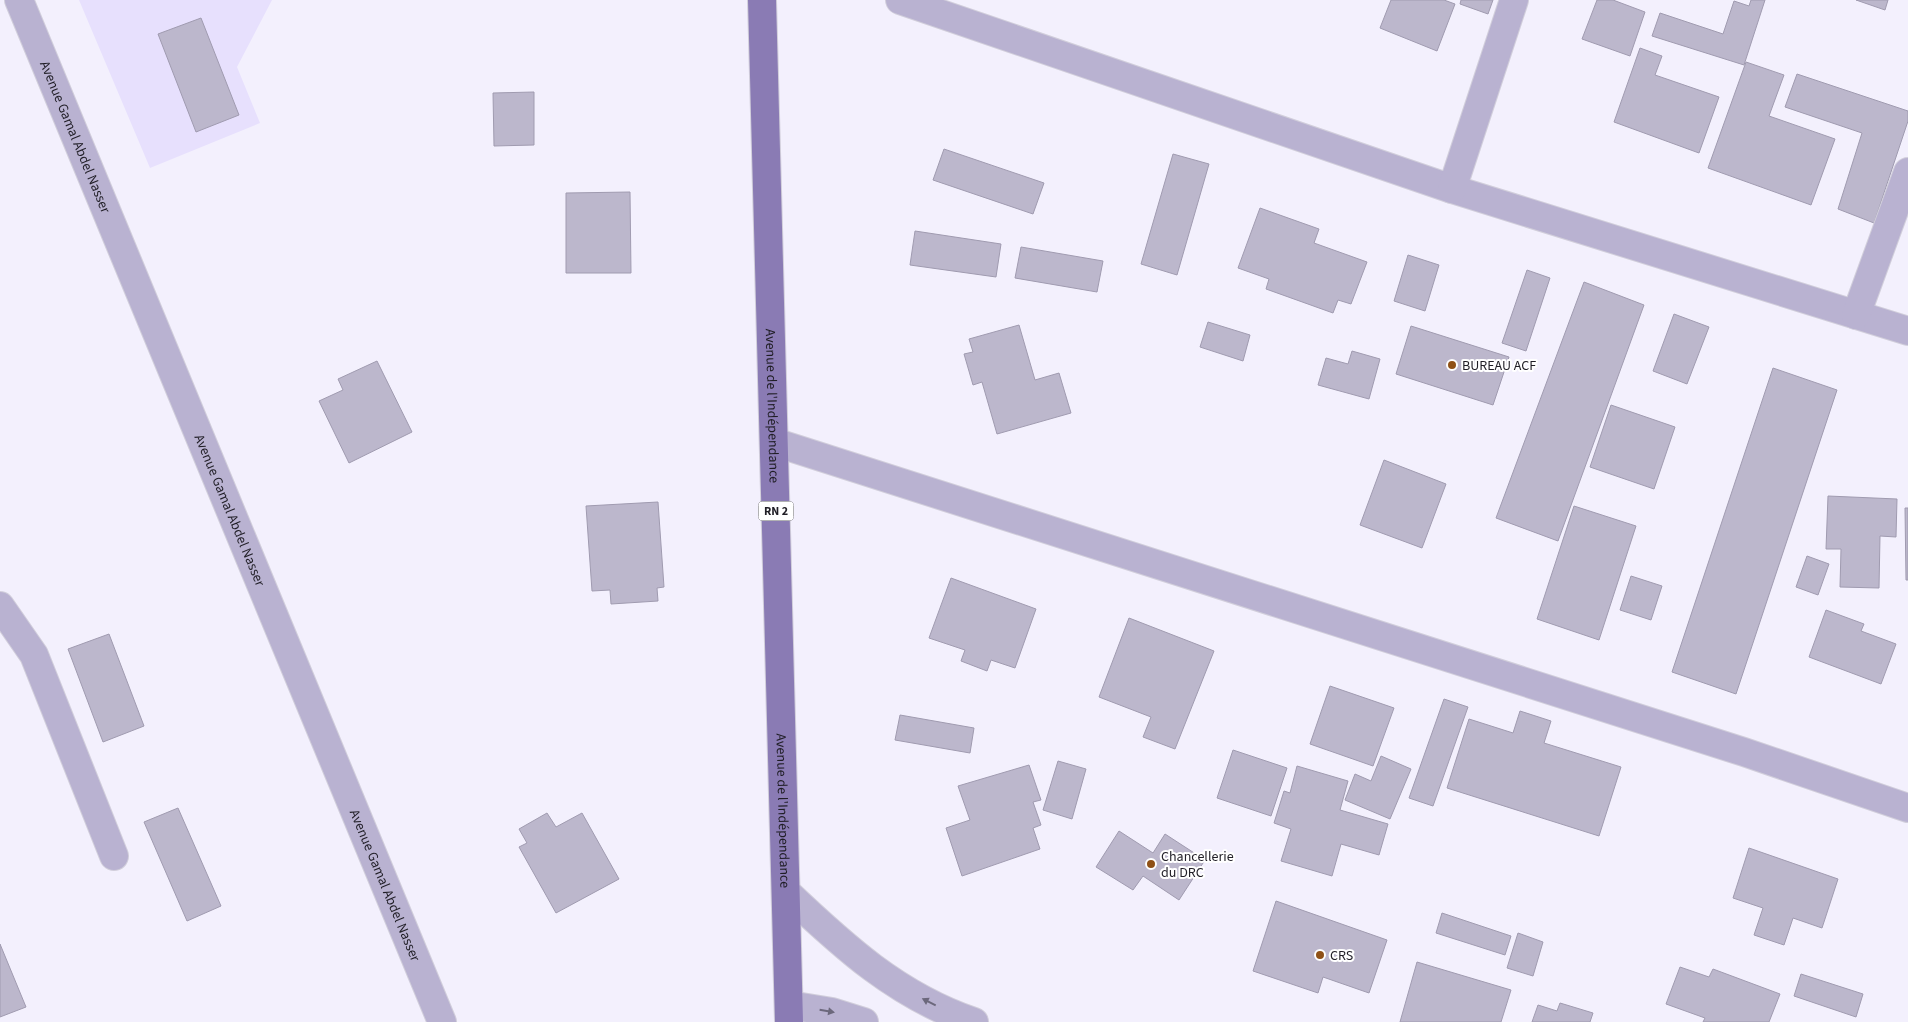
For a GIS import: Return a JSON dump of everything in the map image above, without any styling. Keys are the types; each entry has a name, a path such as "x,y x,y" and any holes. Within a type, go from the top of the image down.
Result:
{"main road":[{"name":"Avenue de l'Indépendance","path":"762,0 789,1014"}],"street":[{"name":"Avenue Gamal Abdel Nasser","path":"19,0 442,1022"},
{"path":"900,0 1452,189 1908,331"},
{"path":"1452,189 1514,0"},
{"path":"1856,315 1908,172"},
{"path":"774,442 1744,752 1908,808"},
{"path":"0,606 34,655 114,856"},
{"path":"786,892 846,949 897,986 954,1016 974,1022"},
{"path":"789,1014 832,1012 864,1022"}],"shaded area":[{"path":"79,0 272,0 237,67 260,123 150,168"}],"building":[{"path":"1391,0 1444,0 1455,4 1437,51 1380,28"},
{"path":"1461,0 1493,0 1488,14 1460,4"},
{"path":"1597,0 1613,0 1645,12 1630,56 1582,39"},
{"path":"1751,0 1765,0 1744,65 1652,36 1660,13 1723,34 1734,1 1749,6"},
{"path":"1856,0 1888,0 1885,10"},
{"path":"201,18 239,115 196,132 158,34"},
{"path":"1640,48 1662,56 1655,75 1719,97 1699,153 1614,122"},
{"path":"1746,62 1784,75 1769,116 1835,139 1811,205 1708,168"},
{"path":"1797,74 1908,111 1908,121 1874,223 1838,209 1862,133 1785,107"},
{"path":"534,92 534,145 494,146 493,93"},
{"path":"944,149 1044,183 1033,214 933,180"},
{"path":"1173,154 1209,164 1177,275 1141,264"},
{"path":"630,192 631,273 566,273 566,193"},
{"path":"1260,208 1319,229 1314,243 1367,262 1351,304 1338,300 1333,313 1266,289 1269,279 1238,268"},
{"path":"915,231 1001,244 996,277 910,265"},
{"path":"1021,247 1103,261 1097,292 1015,278"},
{"path":"1408,255 1439,265 1425,311 1394,301"},
{"path":"1527,270 1550,278 1526,351 1502,343"},
{"path":"1584,282 1644,305 1558,541 1496,518"},
{"path":"1674,314 1709,327 1687,384 1653,371"},
{"path":"1208,322 1250,335 1243,361 1200,347"},
{"path":"1019,325 1035,380 1059,373 1071,413 997,434 982,382 973,385 964,354 973,352 969,339"},
{"name":"BUREAU ACF","path":"1411,326 1509,357 1493,405 1396,374"},
{"path":"1352,351 1380,359 1369,399 1318,385 1326,358 1348,364"},
{"path":"377,361 412,432 349,463 319,401 343,390 338,379"},
{"path":"1773,368 1837,390 1736,694 1672,672"},
{"path":"1611,405 1675,427 1654,489 1590,467"},
{"path":"1384,460 1446,484 1422,548 1360,525"},
{"path":"1828,496 1897,499 1896,537 1880,536 1879,588 1840,587 1841,549 1826,549"},
{"path":"658,502 664,587 657,588 658,601 611,604 610,590 592,591 586,506"},
{"path":"1574,506 1636,526 1599,640 1537,619"},
{"path":"1905,508 1908,508 1908,580 1906,580"},
{"path":"1807,556 1829,564 1818,595 1796,587"},
{"path":"1631,576 1662,586 1651,620 1620,610"},
{"path":"951,578 1036,609 1015,668 991,660 987,671 961,661 965,650 929,638"},
{"path":"1826,610 1864,624 1861,631 1896,644 1881,684 1809,657"},
{"path":"1129,618 1214,651 1175,749 1143,737 1151,717 1099,697"},
{"path":"109,634 144,726 103,742 68,649"},
{"path":"1330,686 1394,708 1373,766 1310,744"},
{"path":"1444,699 1468,707 1433,806 1409,798"},
{"path":"1520,711 1551,721 1544,743 1621,767 1599,836 1447,788 1469,719 1513,733"},
{"path":"900,715 974,728 970,753 895,740"},
{"path":"1233,750 1287,768 1271,816 1217,798"},
{"path":"1381,756 1411,769 1390,819 1345,800 1355,774 1371,781"},
{"path":"1058,761 1086,769 1072,819 1043,810"},
{"path":"1029,765 1041,800 1033,802 1041,825 1033,828 1040,849 962,876 946,828 970,820 958,786"},
{"path":"1297,766 1348,781 1340,810 1388,824 1379,855 1341,844 1332,876 1281,861 1291,829 1274,823 1284,791 1290,793"},
{"path":"178,808 221,906 187,921 144,822"},
{"path":"547,813 556,827 582,813 619,879 556,913 519,847 527,843 519,829"},
{"path":"1119,831 1153,853 1165,834 1205,860 1179,900 1143,876 1133,890 1096,867"},
{"path":"1749,848 1838,879 1822,928 1793,918 1784,945 1754,935 1763,908 1733,898"},
{"name":"CRS","path":"1276,901 1387,940 1369,993 1323,977 1318,993 1253,971"},
{"path":"1442,913 1511,936 1505,955 1436,933"},
{"path":"1518,933 1543,942 1533,976 1507,968"},
{"path":"0,944 26,1007 0,1017"},
{"path":"1417,962 1511,990 1501,1022 1400,1022"},
{"path":"1680,967 1709,977 1713,969 1780,994 1769,1022 1703,1022 1705,1018 1666,1004"},
{"path":"1801,974 1863,994 1856,1017 1794,996"},
{"path":"1560,1003 1593,1013 1590,1022 1532,1022 1538,1005 1557,1011"}],"place":[{"name":"BUREAU ACF","path":"1452,365"},
{"name":"Chancellerie du DRC","path":"1151,864"},
{"name":"CRS","path":"1320,955"}]}
